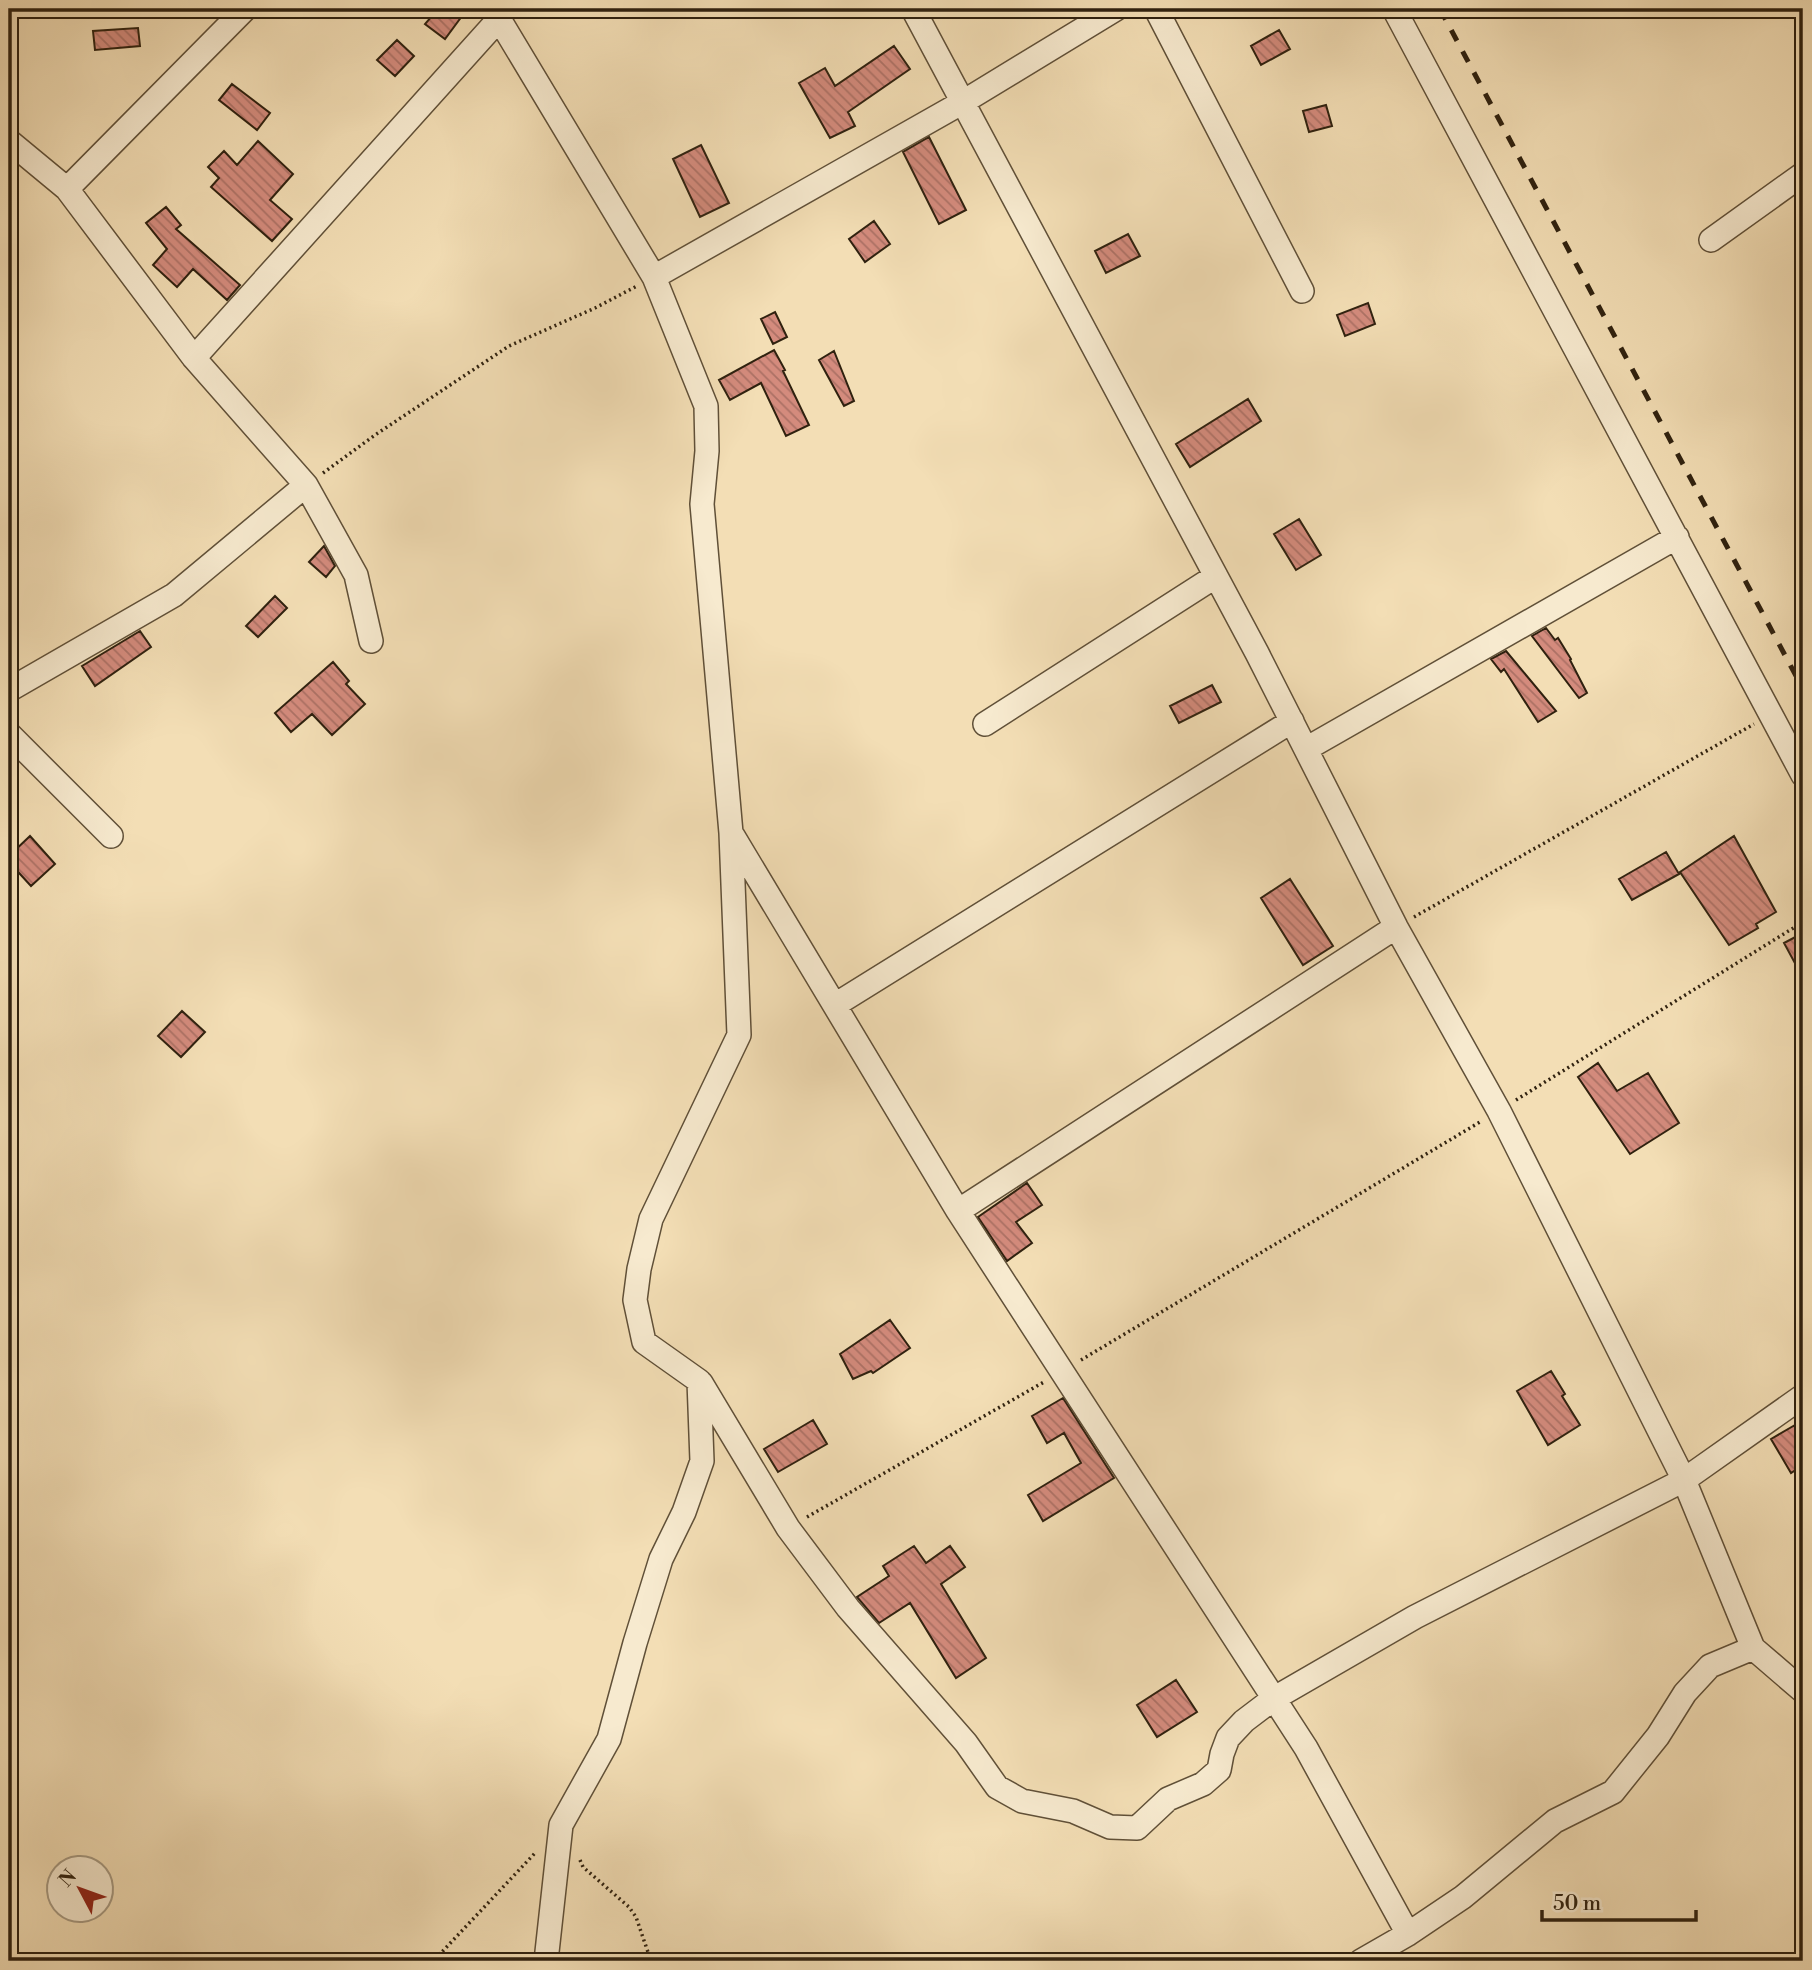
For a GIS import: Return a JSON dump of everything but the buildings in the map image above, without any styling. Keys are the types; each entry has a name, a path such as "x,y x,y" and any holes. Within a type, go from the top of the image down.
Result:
{"street":[{"path":"66,189 245,9"},
{"path":"913,9 1216,576 1396,927 1499,1111 1684,1480 1753,1648 1803,1691"},
{"path":"654,277 963,102 1116,9"},
{"path":"1156,9 1302,291"},
{"path":"1394,9 1803,775"},
{"path":"194,358 497,14 654,277 706,406 707,451 702,504 731,833 738,1035 651,1219 635,1300 644,1342 699,1381 788,1528 848,1608 966,1743 997,1787 1022,1801 1073,1811 1110,1826 1137,1828 1168,1799 1203,1784 1219,1770 1228,1738 1244,1721 1273,1699 1415,1617 1684,1480 1803,1396"},
{"path":"9,141 66,189 194,358 306,485 356,575 371,641"},
{"path":"1711,240 1803,174"},
{"path":"9,690 174,595 306,485"},
{"path":"1306,749 1676,537"},
{"path":"985,724 1216,576"},
{"path":"835,1005 1292,721"},
{"path":"9,734 111,836"},
{"path":"731,833 958,1211 1306,1748 1408,1934"},
{"path":"958,1211 1396,927"},
{"path":"546,1961 561,1825 610,1739 635,1643 661,1559 684,1512 702,1461 699,1381"},
{"path":"1361,1961 1408,1934 1463,1897 1555,1821 1613,1792 1658,1737 1685,1693 1710,1666 1753,1648"}],"path":[{"path":"306,485 375,435 509,346 596,308 654,277"},
{"path":"1396,927 1771,715"},
{"path":"788,1528 1062,1371 1499,1111 1803,922"},
{"path":"418,1961 441,1953"}],"railway":[{"path":"1440,9 1803,689"}]}
